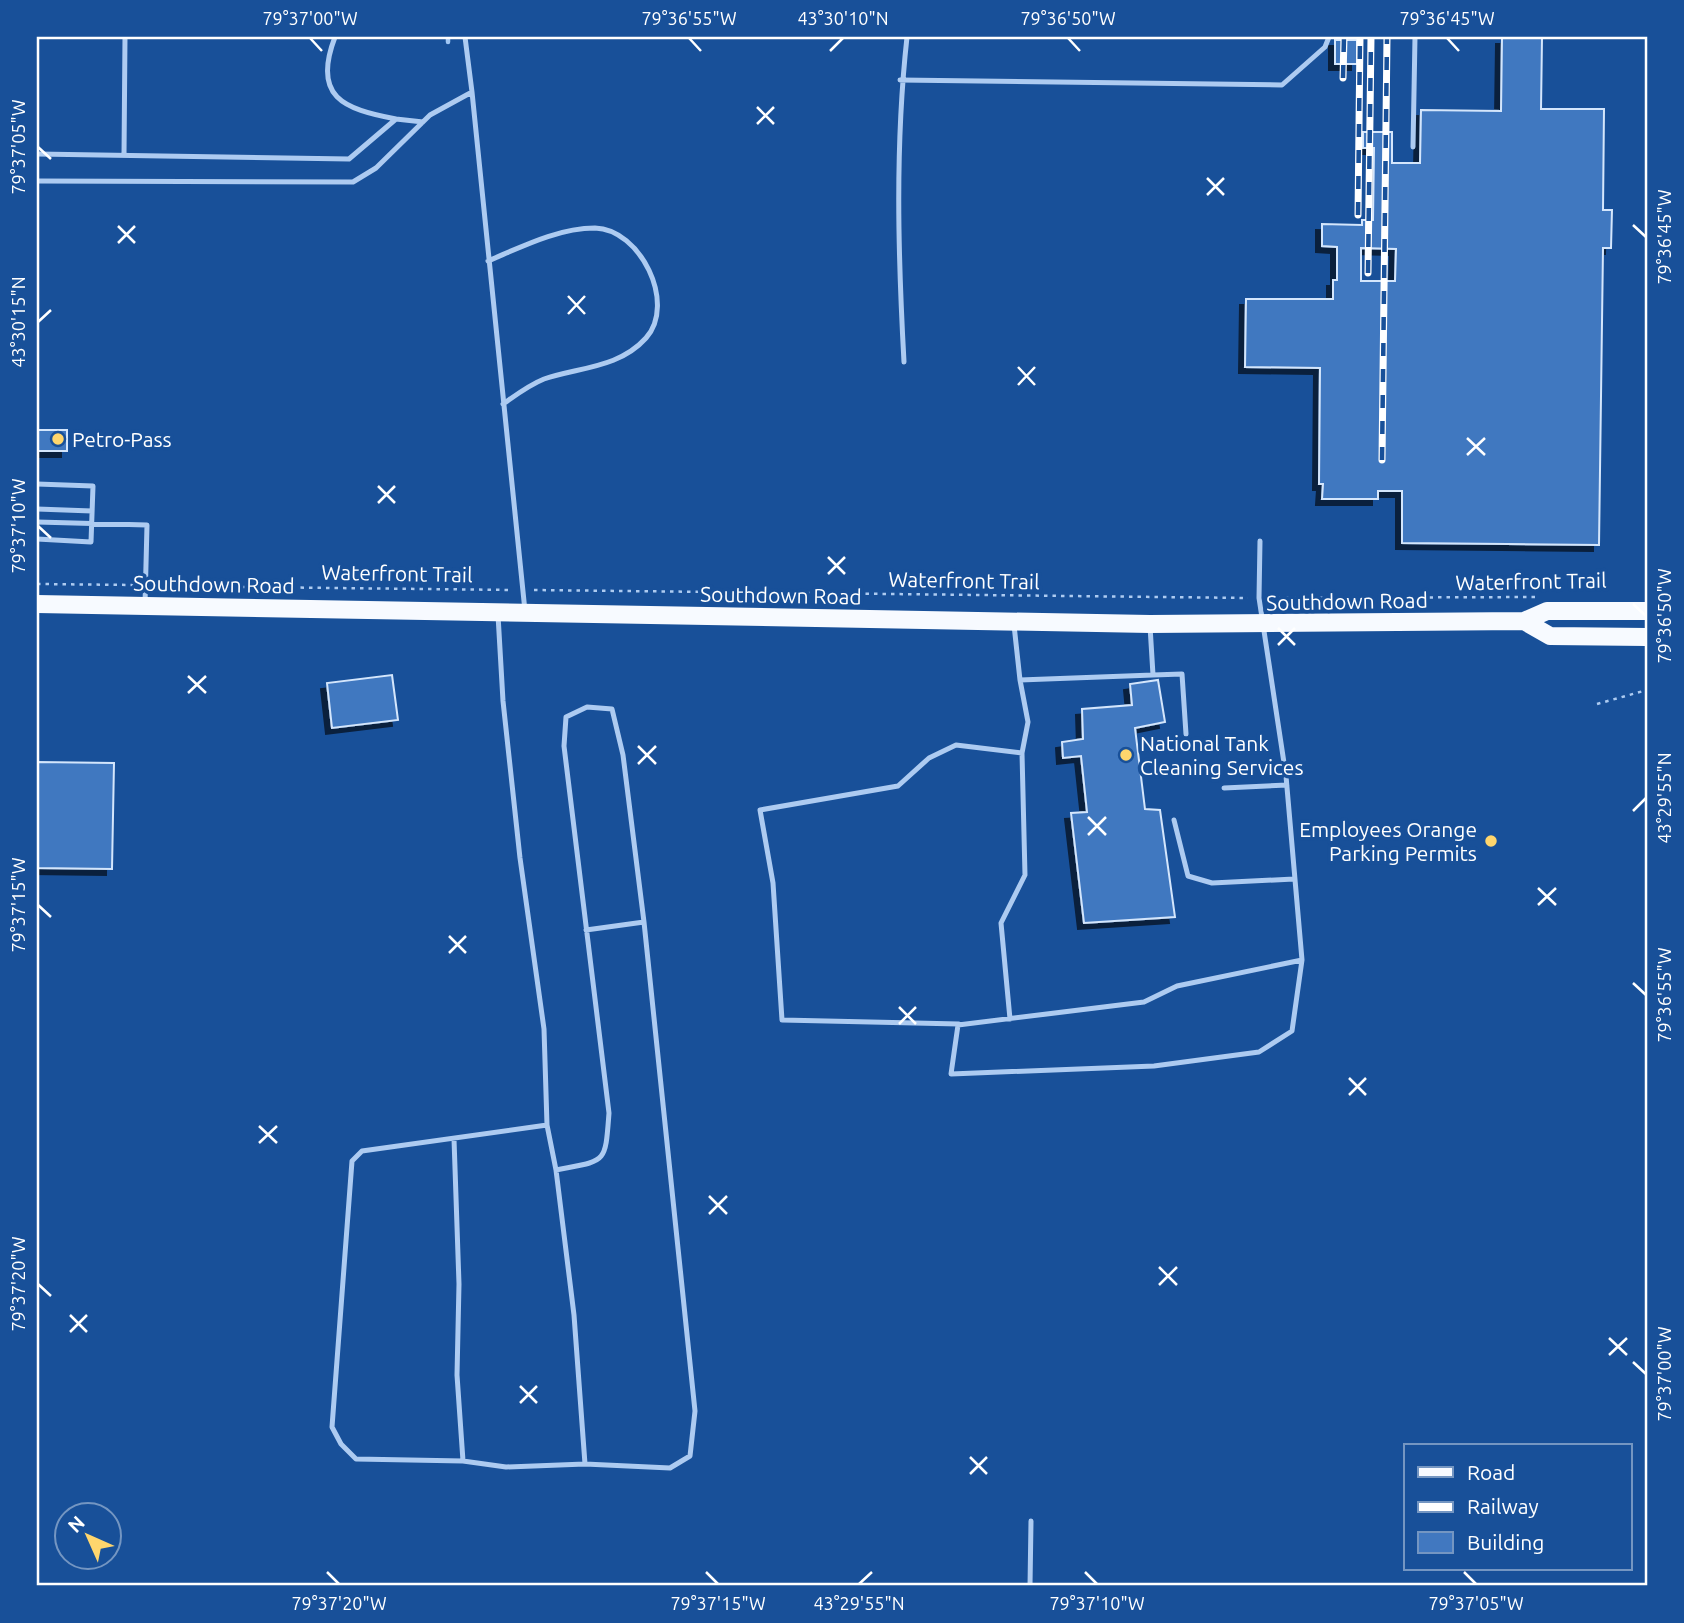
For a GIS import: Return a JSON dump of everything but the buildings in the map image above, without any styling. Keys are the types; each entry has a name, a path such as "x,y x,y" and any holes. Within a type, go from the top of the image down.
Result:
{"main road":[{"name":"Southdown Road","path":"37,604 1265,625 1524,621 1547,611 1647,611"},
{"name":"Southdown Road","path":"1524,621 1550,636 1647,637"}],"lane":[{"path":"124,155 125,37"},
{"path":"335,37 327,71 328,84 336,96 351,108 396,119 423,122"},
{"path":"465,37 525,613"},
{"path":"904,362 897,225 900,80 906,37"},
{"path":"900,80 1282,85 1325,47 1329,37"},
{"path":"1413,147 1415,37"},
{"path":"37,181 344,184 369,174 423,122 472,92"},
{"path":"37,154 349,159 396,119"},
{"path":"488,261 559,233 595,228 610,231 634,249 653,278 658,295 655,327 631,351 602,365 544,379 503,404"},
{"path":"37,484 93,486 91,542 37,539"},
{"path":"37,509 92,511"},
{"path":"37,522 147,525 145,606"},
{"path":"959,1024 951,1074 1154,1066 1259,1052 1292,1031 1302,960 1287,785 1259,598 1261,541"},
{"path":"497,612 503,701 520,858 544,1029 547,1125 556,1170 574,1315 585,1464"},
{"path":"1010,1018 1001,923 1025,875 1022,753 1028,722 1014,622"},
{"path":"1150,624 1153,675"},
{"path":"1020,680 1182,674 1186,734"},
{"path":"547,1125 362,1151 352,1161 332,1427 341,1444 356,1458 463,1461 506,1467 585,1464 670,1468 690,1456 695,1411 644,922 623,755 612,709 587,707 566,717 564,746 609,1113 606,1152 597,1162 556,1170"},
{"path":"1022,753 956,745 929,758 898,786 760,810 773,883 782,1020 959,1024 1144,1002 1177,986 1302,960"},
{"path":"1224,788 1287,785"},
{"path":"1174,820 1188,876 1212,883 1293,879"},
{"path":"586,930 644,922"},
{"path":"454,1139 460,1284 457,1376 463,1461"},
{"path":"1030,1586 1031,1521"}],"path":[{"name":"Waterfront Trail","path":"37,584 1259,598 1542,597"},
{"path":"1597,704 1647,690"}],"waterway":[{"path":"448,37 448,42"}],"railway":[{"path":"1343,78 1344,37"},
{"path":"1358,215 1360,37"},
{"path":"1368,273 1371,37"},
{"path":"1382,460 1387,37"}],"place":[{"name":"Petro-Pass","path":"58,439"},
{"name":"National Tank Cleaning Services","path":"1126,755"},
{"name":"Employees Orange Parking Permits","path":"1491,841"}]}
